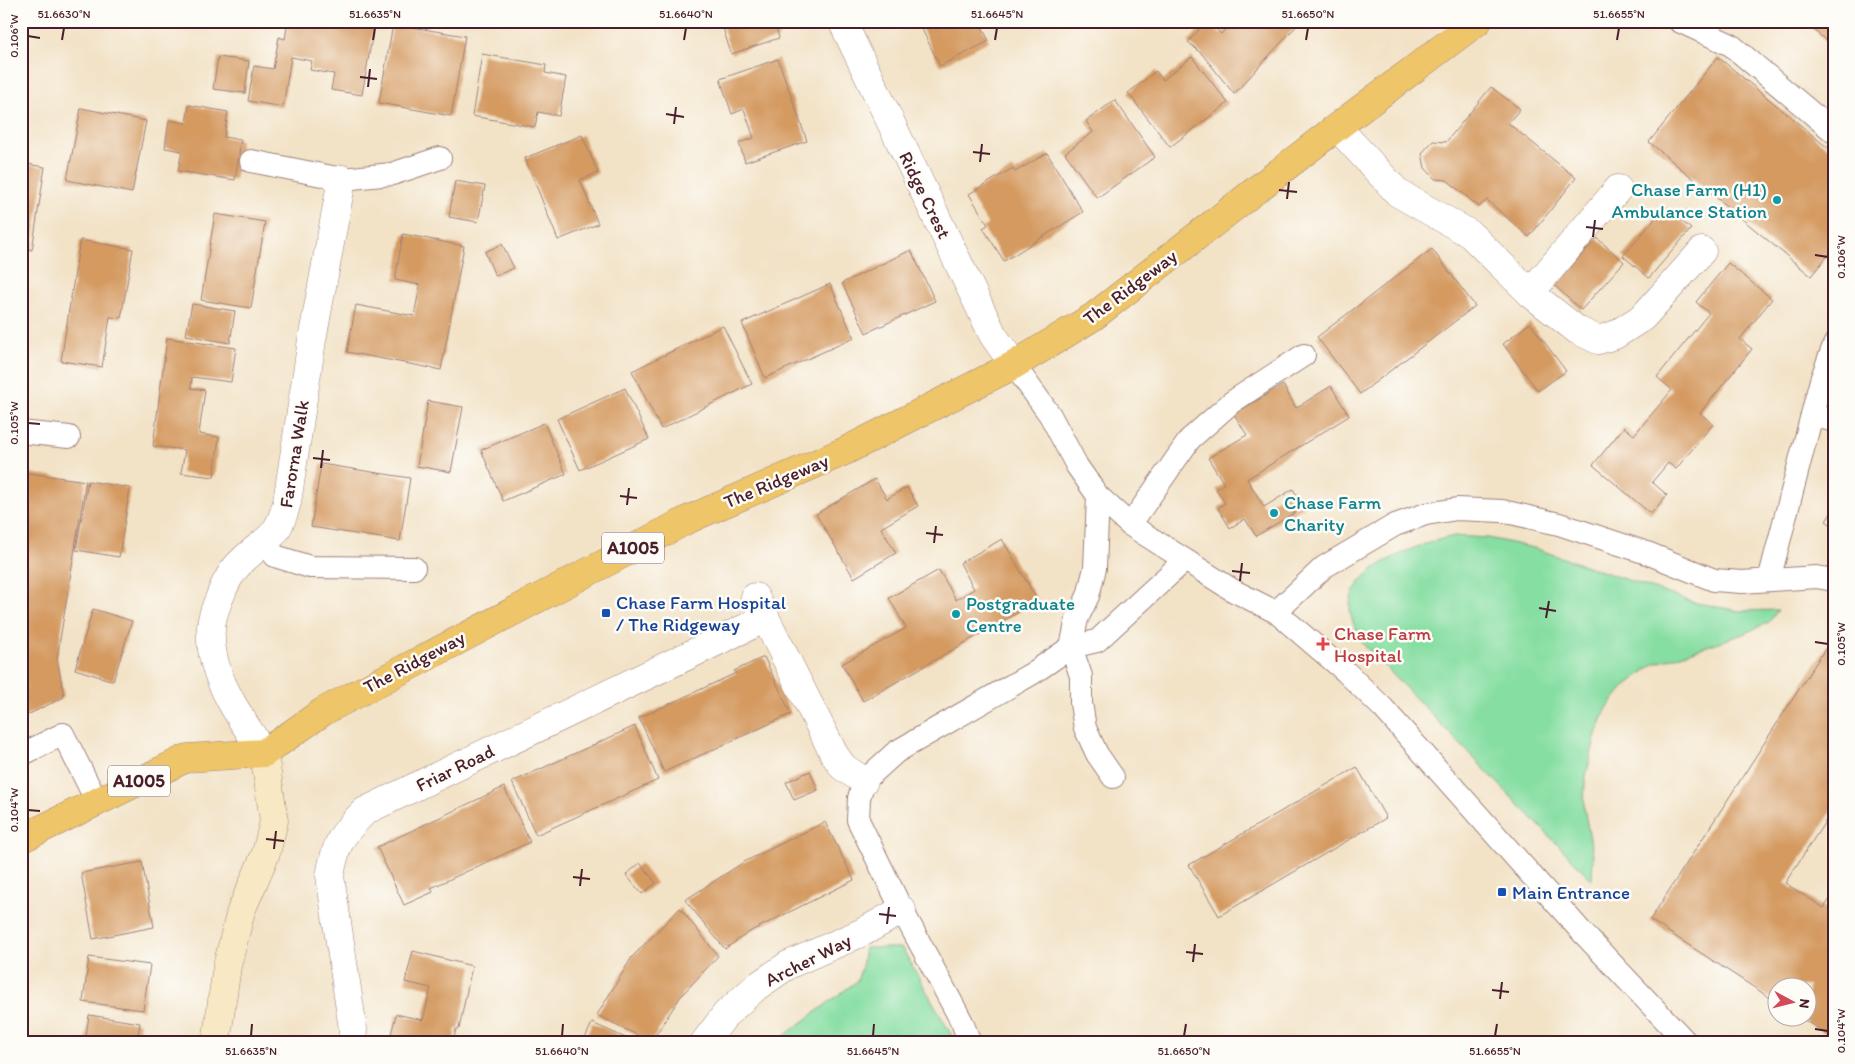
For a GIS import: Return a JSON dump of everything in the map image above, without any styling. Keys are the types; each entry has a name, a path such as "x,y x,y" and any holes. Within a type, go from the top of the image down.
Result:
{"main road":[{"name":"The Ridgeway","path":"264,753 324,711 687,520 845,451 1014,365 1093,317 1470,24"},
{"name":"A1005","path":"21,838 187,758 264,753"}],"street":[{"name":"Ridge Crest","path":"842,21 993,335 1014,365"},
{"path":"1337,127 1398,194 1470,234 1530,293 1577,330 1598,340 1615,335 1643,317 1702,250"},
{"name":"Farorna Walk","path":"264,753 234,709 216,664 211,629 224,584 241,561 275,534 282,522 287,502 309,358 342,179"},
{"path":"1530,293 1618,189"},
{"name":"Friar Road","path":"352,1043 352,1029 330,876 334,852 343,833 365,811 761,607 834,754 843,767 864,781"},
{"path":"216,1043 227,966 241,911 266,853 274,821 264,753"},
{"name":"Archer Way","path":"704,1043 726,1014 756,987 788,965 863,932 902,910"}],"lane":[{"path":"1693,24 1731,45 1834,132"},
{"path":"251,161 342,179 392,174 440,158"},
{"path":"1769,580 1824,418 1821,380 1834,345"},
{"path":"1130,525 1190,439 1232,402 1304,355"},
{"path":"1014,365 1050,414 1077,466 1098,496 1130,525 1234,591 1276,612 1383,708 1581,931 1686,1043"},
{"path":"21,432 70,436"},
{"path":"1098,496 1095,568 1088,596 1077,620 1071,647 1082,676 1081,703 1085,728 1097,754 1113,777"},
{"path":"1276,612 1324,566 1396,525 1426,514 1457,509 1502,511 1559,524 1647,553 1714,580 1769,580 1816,577 1834,580"},
{"path":"265,542 275,556 310,567 414,568"},
{"path":"970,1043 962,1022 902,910 858,820 859,798 864,781 896,752 1033,673 1071,647 1097,641 1185,560"},
{"path":"21,755 63,734 97,802"}],"green space":[{"path":"1454,536 1488,538 1534,548 1692,602 1740,611 1778,610 1769,622 1743,634 1654,664 1625,686 1607,708 1596,734 1585,780 1584,808 1593,855 1592,880 1363,644 1354,625 1350,604 1354,590 1376,567 1409,550"},
{"path":"865,948 902,948 956,1043 769,1043 784,1036 857,981"}],"building":[{"path":"288,21 348,21 374,26 362,95 331,90 334,74 310,70 312,61 291,57 283,107 248,101 254,66 273,69 279,37 285,39"},
{"path":"721,21 774,21 779,38 731,54"},
{"path":"918,21 979,21 989,41 940,66"},
{"path":"1207,21 1221,34 1233,21 1301,21 1234,94 1202,54 1188,42"},
{"path":"1804,21 1834,21 1834,48"},
{"path":"393,24 465,36 451,116 379,103"},
{"path":"482,54 546,65 545,73 566,77 559,116 538,112 535,127 472,116"},
{"path":"218,57 249,61 245,93 213,89"},
{"path":"1192,57 1228,103 1170,147 1128,93 1156,71 1163,80"},
{"name":"Chase Farm (H1) Ambulance Station","path":"1718,57 1834,153 1834,248 1811,276 1649,142"},
{"path":"778,59 807,141 745,162 739,143 754,138 744,109 732,114 720,79"},
{"path":"1491,87 1520,109 1508,123 1576,178 1529,237 1487,200 1479,207 1447,180 1435,179 1425,168 1422,153 1433,141 1446,142"},
{"path":"1115,100 1155,157 1097,198 1065,153 1093,132 1086,121"},
{"path":"189,105 228,112 224,137 241,140 235,180 178,171 182,151 165,148 169,120 186,123"},
{"path":"81,108 146,121 132,193 67,180"},
{"path":"582,135 598,173 580,180 598,224 558,240 525,158"},
{"path":"1047,153 1083,212 1004,261 983,228 988,225 969,194 1013,168 1015,172"},
{"path":"21,163 45,167 32,250 21,248"},
{"path":"455,181 485,186 478,222 449,217"},
{"path":"1665,207 1691,229 1649,278 1623,256"},
{"path":"215,214 265,222 251,308 201,300"},
{"path":"403,234 464,246 441,370 347,352 356,305 414,316 420,285 395,280"},
{"path":"1597,238 1624,262 1581,310 1554,285"},
{"path":"80,240 133,249 121,318 110,317 102,367 61,361"},
{"path":"502,244 514,268 495,276 485,252"},
{"path":"1432,249 1475,306 1360,394 1317,337"},
{"path":"911,250 935,301 866,333 842,283"},
{"path":"1728,263 1772,299 1740,339 1752,349 1700,413 1713,424 1676,469 1668,463 1652,482 1667,495 1651,514 1593,465 1624,427 1634,435 1672,390 1657,377 1709,313 1696,302"},
{"path":"830,284 854,338 765,378 742,323"},
{"path":"192,304 235,311 230,343 186,335"},
{"path":"1530,323 1566,371 1538,391 1503,344"},
{"path":"723,326 752,384 661,429 632,371"},
{"path":"167,338 236,348 231,382 192,377 191,388 205,390 199,434 219,437 214,477 181,473 185,450 153,446"},
{"path":"1283,385 1296,408 1331,386 1349,416 1247,479 1264,507 1293,489 1304,507 1256,536 1245,519 1230,528 1218,508 1225,503 1216,489 1224,484 1208,458 1247,435 1234,414"},
{"path":"625,388 649,439 580,470 557,419"},
{"path":"428,401 463,407 451,472 417,466"},
{"path":"544,423 566,474 503,501 481,450"},
{"path":"321,464 410,478 400,541 311,527"},
{"path":"21,472 86,481 57,658 64,697 21,718"},
{"path":"875,479 887,499 907,487 918,506 881,528 896,553 854,578 816,514"},
{"path":"88,481 130,488 119,557 76,550"},
{"path":"1834,509 1834,527 1826,521"},
{"name":"Postgraduate Centre","path":"1002,539 1038,601 863,701 842,664 906,628 889,598 939,570 956,600 974,589 960,563"},
{"path":"93,609 132,621 113,681 75,669"},
{"path":"1834,635 1834,808 1785,883 1824,908 1834,893 1834,1039 1814,1026 1818,1026 1818,976 1768,976 1768,997 1650,920"},
{"path":"764,657 791,714 664,772 639,718 736,673 734,671"},
{"path":"635,726 658,780 536,835 512,782"},
{"path":"1357,767 1386,818 1219,916 1189,865"},
{"path":"810,771 818,790 794,800 786,782"},
{"path":"504,787 530,842 431,888 433,892 404,905 377,847"},
{"path":"825,822 854,880 751,931 725,949 685,900 744,862"},
{"path":"142,862 154,927 93,939 81,873"},
{"path":"640,863 656,883 642,894 626,875"},
{"path":"680,908 718,956 681,996 651,1042 597,1015 632,957"},
{"path":"413,951 472,966 459,1029 456,1029 453,1043 389,1043 396,1014 423,1020 431,988 405,982"},
{"path":"89,957 150,965 143,1010 83,1002"},
{"path":"89,1015 140,1023 137,1043 85,1043"},
{"path":"592,1023 637,1043 583,1043"}],"place":[{"name":"Chase Farm (H1) Ambulance Station","path":"1777,200"},
{"name":"Chase Farm Charity","path":"1274,513"},
{"name":"Chase Farm Hospital / The Ridgeway","path":"606,613"},
{"name":"Postgraduate Centre","path":"956,614"},
{"name":"Chase Farm Hospital","path":"1323,644"},
{"name":"Main Entrance","path":"1502,892"}]}
